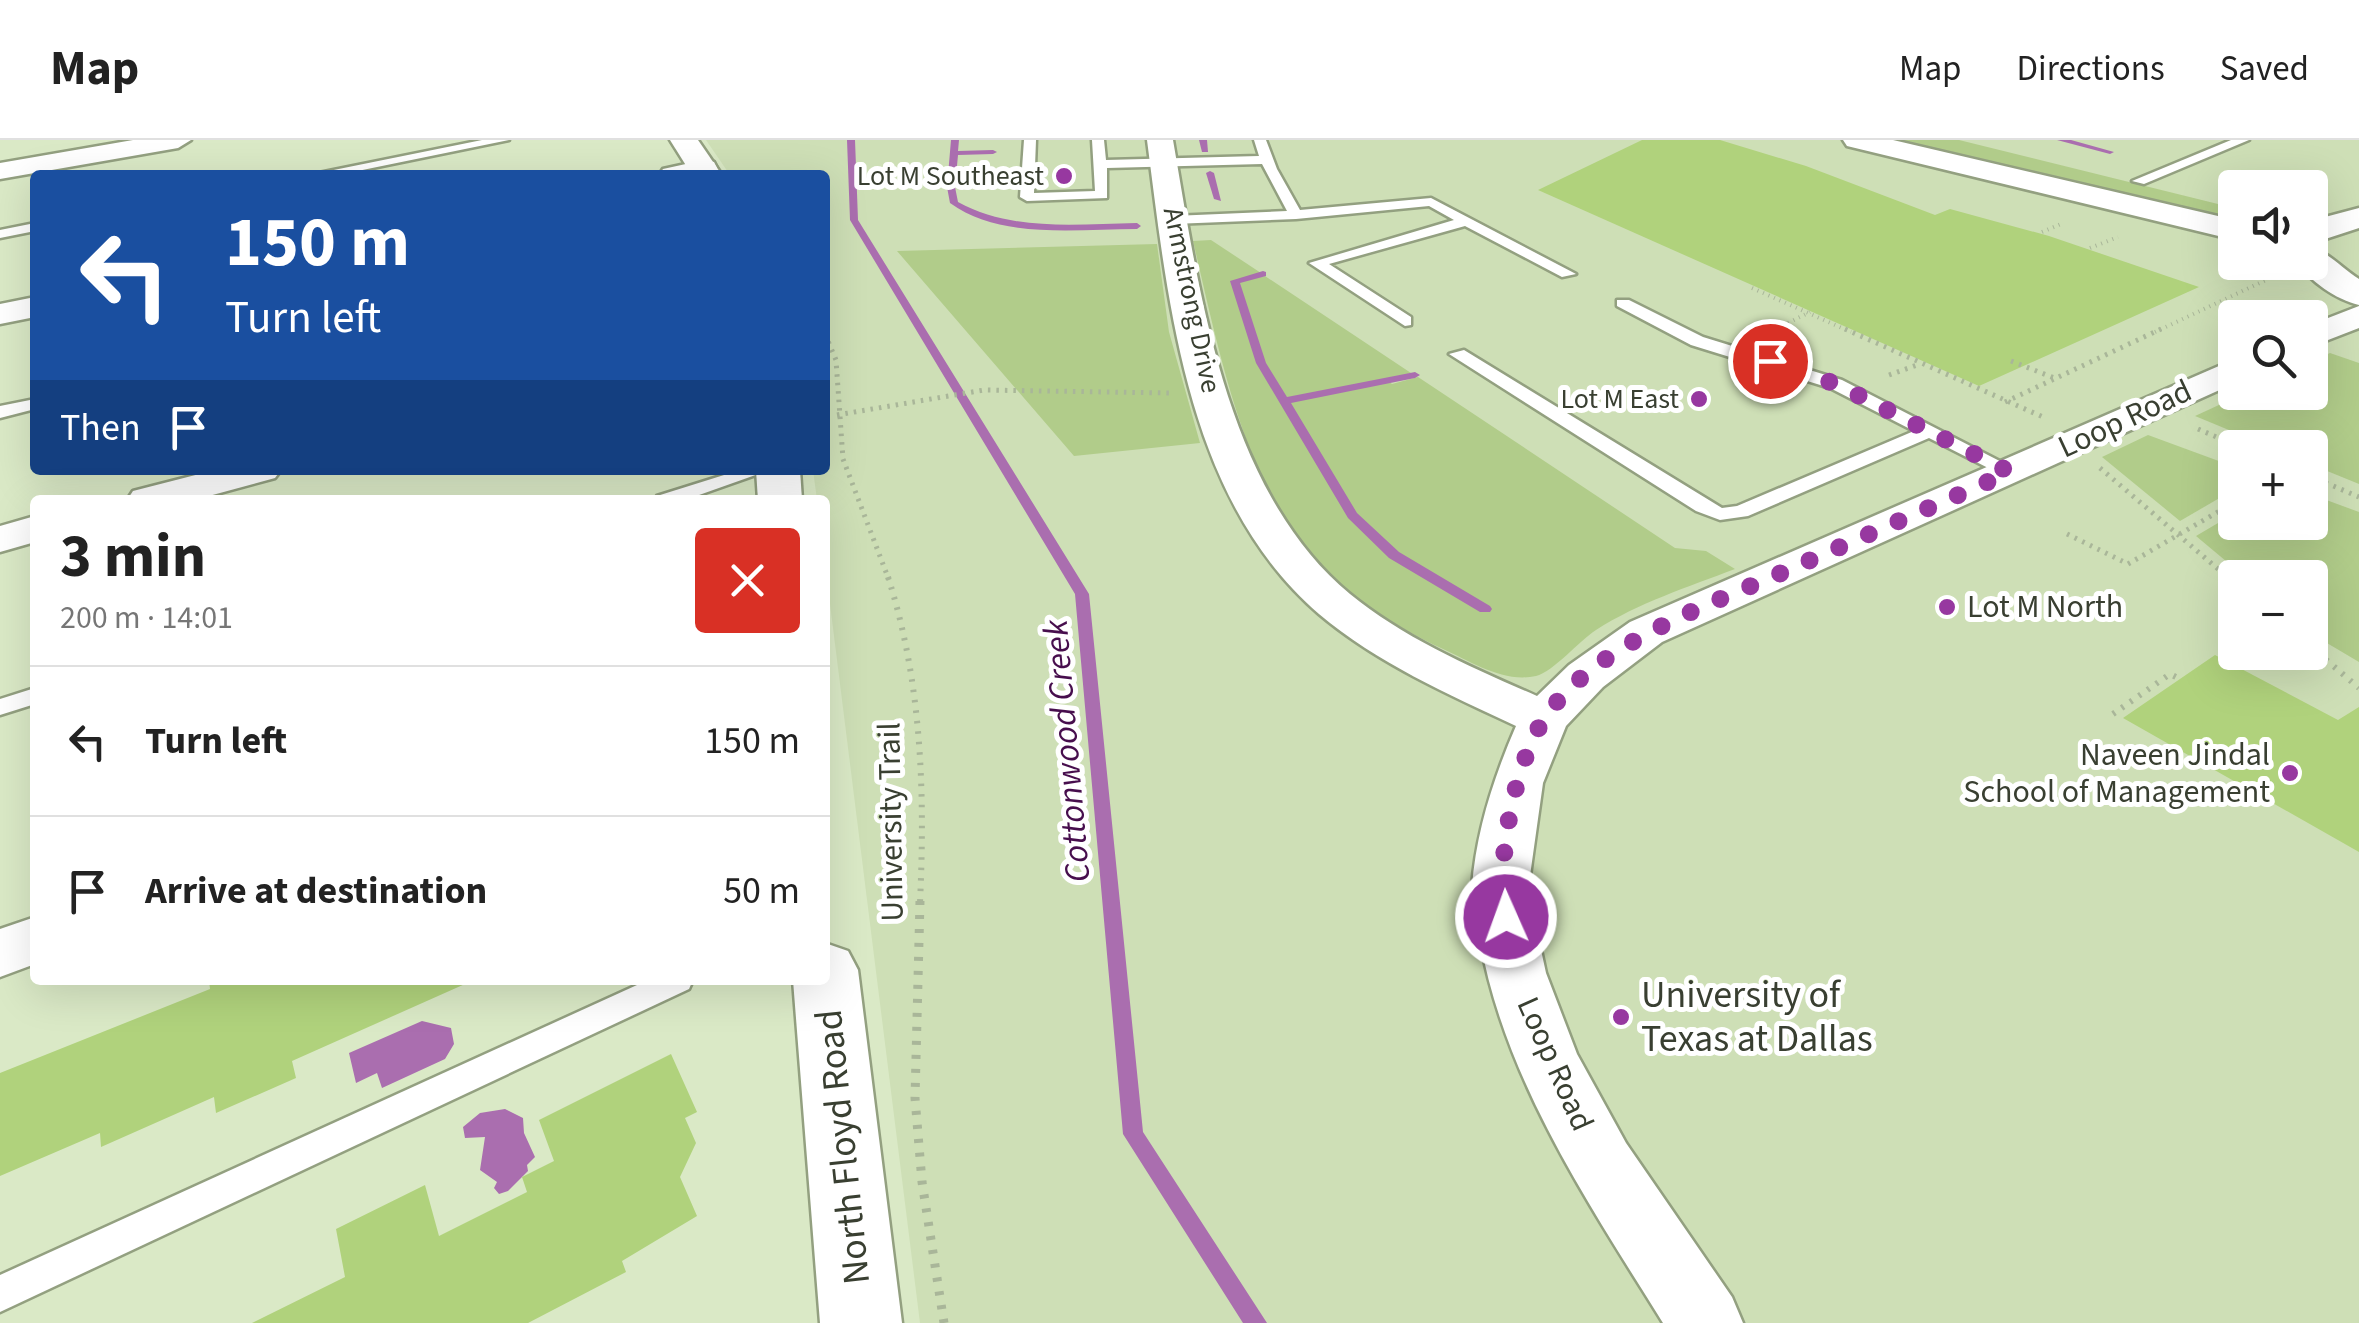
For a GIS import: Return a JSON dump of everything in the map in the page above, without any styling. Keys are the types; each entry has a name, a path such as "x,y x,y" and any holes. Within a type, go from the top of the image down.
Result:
{"street":[{"path":"0,170 178,140"},
{"path":"684,140 705,170"},
{"path":"1858,140 2218,226"},
{"path":"1977,140 2218,200"},
{"name":"Armstrong Drive","path":"1162,151 1184,285 1210,391 1250,498 1278,544 1310,582 1397,646 1544,719"},
{"path":"2328,275 2359,294"},
{"path":"0,314 30,308"},
{"path":"2328,329 2359,316"},
{"name":"Loop Road","path":"1706,1323 1602,1165 1548,1063 1516,973 1500,890 1517,783 1544,719 1586,676 1646,632 2218,378"},
{"path":"165,495 241,475"},
{"path":"0,538 30,531"},
{"path":"0,953 30,942"},
{"name":"North Floyd Road","path":"827,985 861,1323"}],"lane":[{"path":"343,170 503,140"},
{"path":"1030,140 1027,197 1102,194 1098,140"},
{"path":"1260,140 1266,160 1296,215"},
{"path":"2139,180 2243,140"},
{"path":"1100,164 1162,151 1266,160"},
{"path":"1174,220 1296,215 1431,202 1568,274"},
{"path":"1405,321 1317,263 1466,222"},
{"path":"0,234 30,228"},
{"path":"1623,303 1698,341 1823,379 2010,472"},
{"path":"1458,354 1658,480 1720,514 1741,512 1929,431"},
{"path":"0,412 30,405"},
{"path":"680,495 744,475"},
{"path":"0,707 30,698"},
{"path":"0,1294 667,985"}],"path":[{"path":"2005,402 2266,280"},
{"path":"1752,288 2052,421"},
{"path":"1764,335 1809,312"},
{"name":"University Trail","path":"830,349 838,364 837,416 844,462 883,560 914,684 922,875 916,952 915,1100 944,1323"},
{"path":"2010,360 2058,380"},
{"path":"1886,376 1921,364"},
{"path":"837,416 984,390 1103,395 1210,391"},
{"path":"2191,426 2218,438"},
{"path":"2088,458 2218,569"},
{"path":"2328,483 2359,496"},
{"path":"2067,534 2128,564 2218,512"},
{"path":"2328,661 2359,688"},
{"path":"2113,714 2170,674 2180,679"}],"shaded area":[{"name":"University of Texas at Dallas","path":"706,140 2359,140 2359,1323 920,1323 830,604 830,495 816,495 814,475 830,475 830,170 727,170"},
{"path":"1880,140 1959,140 2218,204 2215,219"},
{"path":"1211,240 1261,273 1240,280 1265,276 1411,373 1387,380 1392,384 1418,377 1675,548 1706,551 1735,569 1612,620 1536,676 1512,677 1488,670 1384,617 1312,557 1278,509 1260,474 1232,396 1193,241"},
{"path":"1157,244 1169,332 1200,443 1074,456 897,251"},
{"path":"2328,354 2359,363 2359,484 2328,471 2328,430 2229,430 2195,416 2218,405 2218,410 2328,410"},
{"path":"2148,435 2218,461 2218,499 2180,521 2102,457"},
{"path":"2328,501 2359,512 2359,662 2328,644 2328,560 2225,560 2196,536 2218,523 2218,540 2328,540"},
{"path":"422,1021 451,1028 454,1044 445,1059 382,1088 377,1073 356,1083 349,1053"},
{"path":"505,1109 523,1118 524,1133 535,1157 527,1165 528,1171 508,1191 499,1194 494,1188 497,1182 480,1170 485,1137 465,1138 463,1127 480,1113"}],"building":[{"path":"1642,140 1720,140 1806,166 1935,215 1950,209 2049,236 2199,287 1979,386 1538,190"},
{"name":"Naveen Jindal School of Management","path":"2215,655 2218,670 2243,670 2338,720 2359,707 2359,852 2123,718"},
{"path":"210,985 463,985 292,1061 296,1078 216,1113 214,1097 101,1147 100,1133 0,1176 0,1073 210,989"},
{"path":"671,1054 697,1112 685,1118 696,1143 680,1177 697,1216 622,1261 626,1272 528,1323 252,1323 345,1277 336,1229 425,1185 439,1236 527,1192 522,1177 554,1161 539,1120"}],"waterway":[{"name":"Cottonwood Creek","path":"851,140 854,220 1082,594 1133,1134 1256,1323"},
{"path":"955,140 951,187 954,203 973,213 1018,225 1137,226"},
{"path":"1203,140 1205,150"},
{"path":"2061,140 2110,152"},
{"path":"954,153 993,152"},
{"path":"1210,173 1218,199"},
{"path":"1263,274 1235,281 1261,363 1352,515 1394,555 1485,609"},
{"path":"1286,401 1415,375"}],"place":[{"name":"Lot M Southeast","path":"1064,176"},
{"name":"Lot M East","path":"1699,399"},
{"name":"Lot M North","path":"1947,607"},
{"name":"Naveen Jindal School of Management","path":"2290,773"},
{"name":"University of Texas at Dallas","path":"1621,1017"}],"route":[{"path":"1506,917 1500,890 1517,783 1544,719 1586,676 1646,632 2010,472 1836,384 1770,361"}]}
